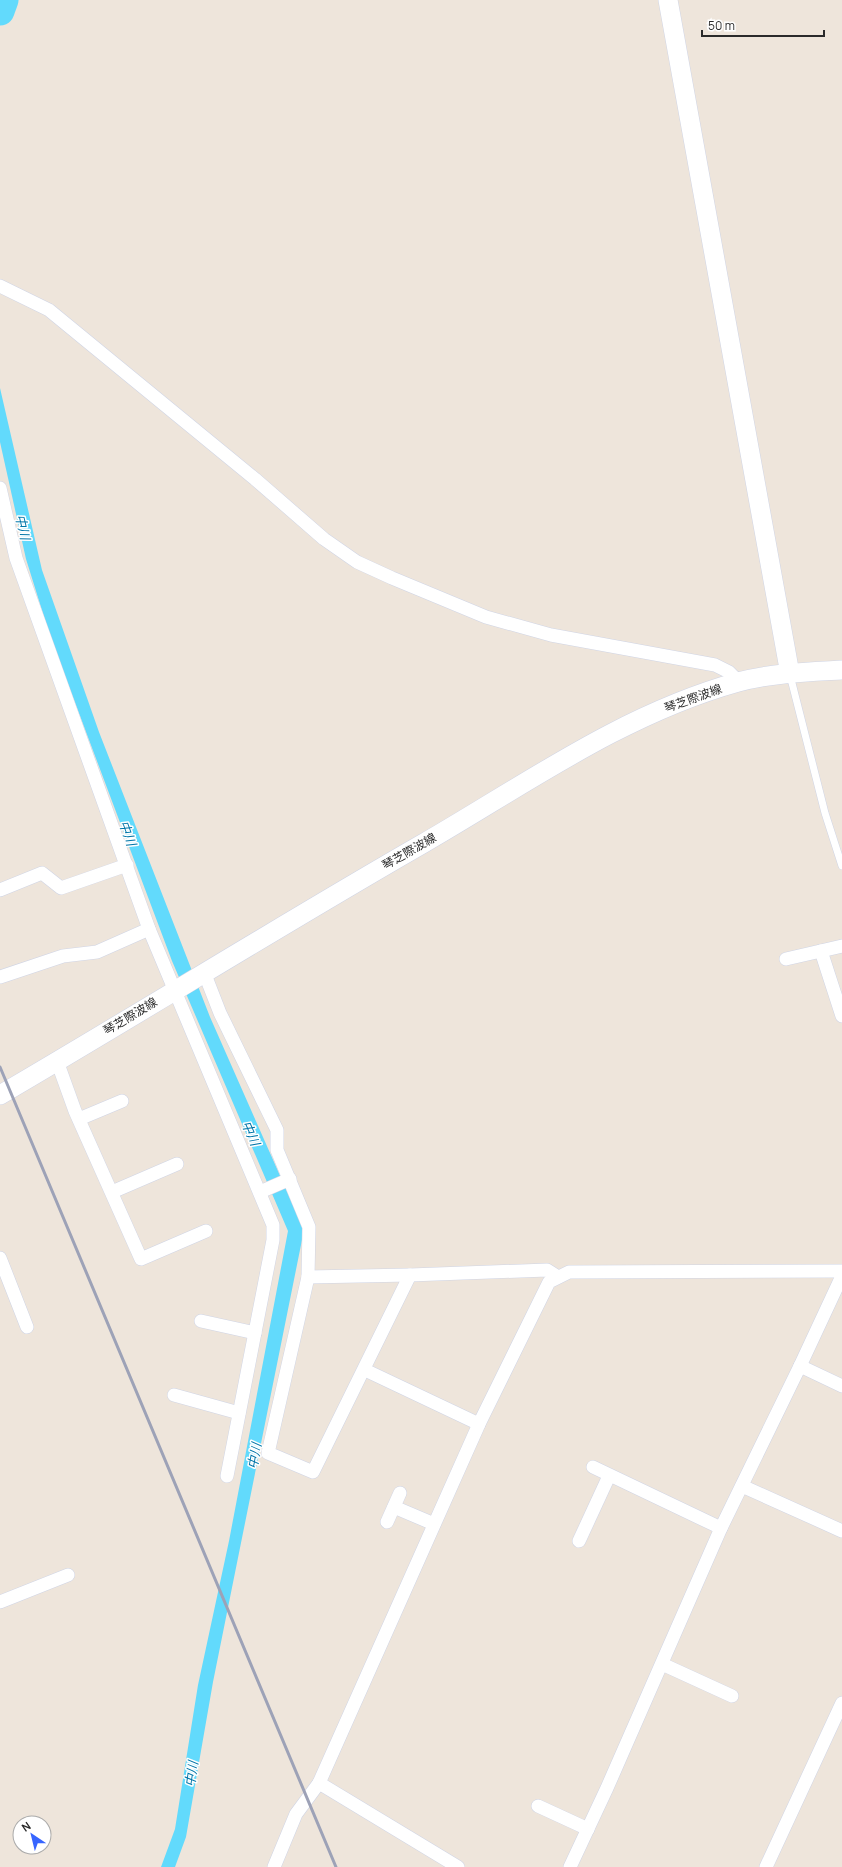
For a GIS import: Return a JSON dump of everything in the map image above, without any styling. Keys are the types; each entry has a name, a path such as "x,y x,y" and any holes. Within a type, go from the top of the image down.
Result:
{"main road":[{"path":"668,0 790,674"},
{"name":"琴芝際波線","path":"0,1095 202,973 621,727 694,697 739,682 790,674 842,670"}],"street":[{"path":"0,286 49,310 255,479 324,539 357,562 486,617 551,635 715,665 729,672 739,682"},
{"path":"0,488 3,516 28,594 149,929 177,988 263,1190 273,1225 273,1240 227,1476"},
{"path":"0,890 42,873 61,888 126,865"},
{"path":"0,978 63,956 97,952 149,929"},
{"path":"786,959 842,946"},
{"path":"821,951 842,1016"},
{"path":"202,973 277,1130 277,1150 287,1180 308,1227 308,1277 268,1453 313,1472 365,1370 410,1275"},
{"path":"57,1061 79,1119 141,1259 206,1231"},
{"path":"79,1119 122,1101"},
{"path":"112,1192 177,1164"},
{"path":"263,1190 287,1180"},
{"path":"0,1258 27,1327"},
{"path":"308,1277 547,1270 558,1277"},
{"path":"274,1867 296,1814 319,1782 479,1424 549,1282 569,1272 842,1271"},
{"path":"570,1867 662,1664 721,1528 842,1276"},
{"path":"201,1321 255,1333"},
{"path":"800,1366 842,1386"},
{"path":"365,1370 479,1424"},
{"path":"174,1395 239,1413"},
{"path":"593,1468 721,1528"},
{"path":"579,1541 609,1476"},
{"path":"742,1486 842,1531"},
{"path":"388,1522 400,1493"},
{"path":"394,1507 434,1524"},
{"path":"0,1602 68,1575"},
{"path":"662,1664 732,1696"},
{"path":"766,1867 842,1703"},
{"path":"319,1782 458,1867"},
{"path":"538,1806 588,1829"}],"lane":[{"path":"790,674 825,813 842,866"}],"water":[{"path":"0,388 42,570 99,732 210,1017 304,1230 213,1682 186,1837 175,1867 161,1867 175,1829 198,1685 229,1541 288,1231 172,961 50,636 26,559 0,442"}],"waterway":[{"name":"中川","path":"0,11 4,0"}],"railway":[{"path":"0,1067 336,1867"}]}
